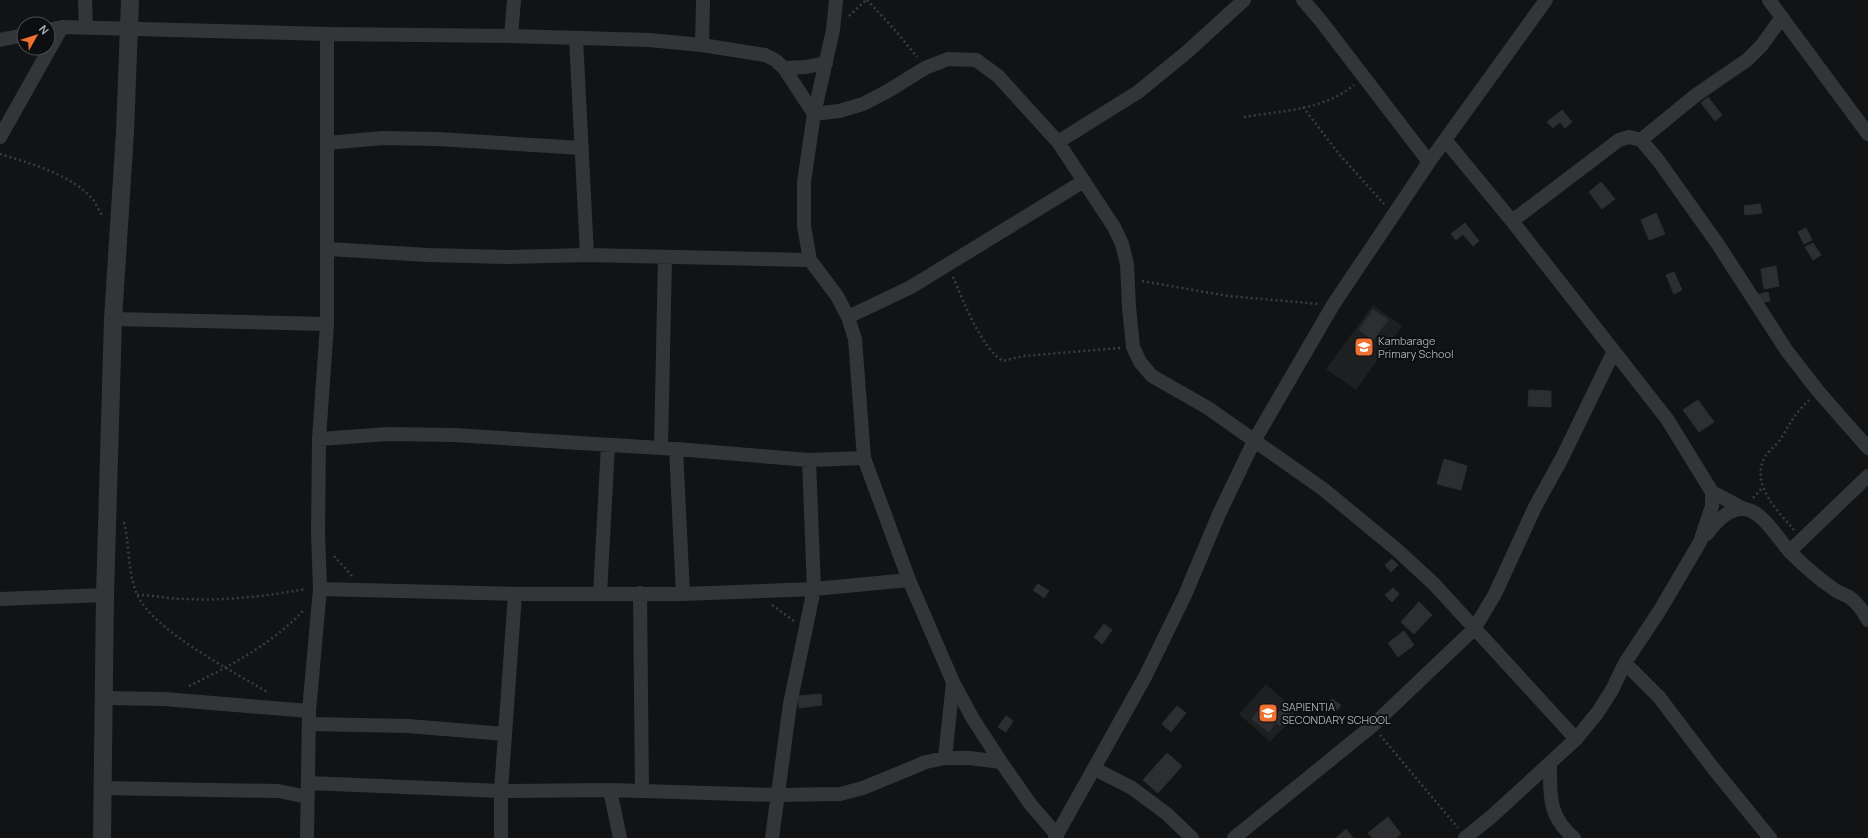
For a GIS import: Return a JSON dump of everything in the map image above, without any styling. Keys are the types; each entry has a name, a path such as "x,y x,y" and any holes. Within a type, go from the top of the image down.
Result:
{"street":[{"path":"85,0 86,28"},
{"path":"102,838 101,788 105,595 114,319 130,0"},
{"path":"511,36 514,0"},
{"path":"702,45 703,0"},
{"path":"836,0 833,30 814,114 804,182 804,226 810,260 837,296 848,317 855,339 864,458 909,580 953,682 1001,762 1031,805 1056,836 1095,769 1145,677 1185,594 1219,514 1254,441 1333,305 1429,162 1446,141 1543,2"},
{"path":"1058,142 1138,92 1187,52 1244,0"},
{"path":"1302,0 1429,162"},
{"path":"1769,0 1868,134"},
{"path":"1641,140 1696,95 1747,60 1762,45 1782,17"},
{"path":"56,28 327,34 511,36 649,40 702,45 765,55 775,60 784,68 814,114"},
{"path":"307,838 309,718 320,588 318,534 320,439 327,324 327,34"},
{"path":"0,40 16,37"},
{"path":"576,38 587,255"},
{"path":"0,137 41,56"},
{"path":"814,114 839,111 863,104 888,91 925,68 948,59 976,60 998,76 1058,142 1114,227 1122,244 1127,264 1134,347 1140,362 1152,376 1208,408 1323,489 1396,550 1434,584 1576,739"},
{"path":"784,68 806,67 826,63"},
{"path":"1512,221 1567,181 1619,140 1629,137 1641,140 1658,160 1708,230 1787,351 1818,391 1868,448"},
{"path":"327,143 383,138 437,139 582,148"},
{"path":"1446,141 1512,221 1667,419 1712,492 1756,514 1764,521 1790,552 1836,591 1848,596 1857,604 1868,620"},
{"path":"848,317 911,287 1084,181"},
{"path":"328,249 436,256 506,257 587,255 810,260"},
{"path":"661,448 665,257"},
{"path":"114,319 327,324"},
{"path":"1234,838 1372,726 1474,629 1495,594 1535,507 1562,458 1614,351"},
{"path":"320,439 388,434 446,435 676,449 809,460 864,458"},
{"path":"600,594 608,445"},
{"path":"676,449 683,594"},
{"path":"772,838 776,795 790,704 814,589 809,460"},
{"path":"1790,552 1868,476"},
{"path":"1700,542 1712,506 1712,492"},
{"path":"1465,838 1492,817 1576,739 1598,712 1612,690 1625,663 1660,610 1700,542 1718,521 1730,512 1744,509"},
{"path":"320,588 515,594 683,594 814,589 909,580"},
{"path":"640,593 642,791"},
{"path":"501,838 501,791 515,594"},
{"path":"0,598 105,595"},
{"path":"1625,663 1659,697 1713,768 1770,838"},
{"path":"945,758 953,682"},
{"path":"103,698 164,699 309,718 505,734"},
{"path":"101,788 278,791 610,790 776,795 840,794 862,788 926,762 945,758 969,758 1001,762"},
{"path":"1550,764 1550,797 1554,816 1565,830 1574,838"},
{"path":"1095,769 1132,788 1167,814 1192,838"},
{"path":"610,790 620,838"}],"path":[{"path":"867,0 894,29 925,68"},
{"path":"1244,117 1321,103 1341,94 1363,76"},
{"path":"1303,107 1339,154 1394,215"},
{"path":"0,154 57,174 80,189 93,201 119,239"},
{"path":"947,265 977,328 997,358 1003,361 1023,356 1134,347"},
{"path":"1128,278 1228,296 1333,305"},
{"path":"1802,539 1770,502 1763,486 1761,468 1765,457 1782,437 1794,416 1818,391"},
{"path":"123,516 128,538 130,573 137,595 154,618 173,634 271,694"},
{"path":"318,534 339,564 365,589"},
{"path":"137,595 187,599 216,599 269,596 320,588"},
{"path":"164,699 226,667 264,645 292,623 307,607 320,588"},
{"path":"752,591 787,615 805,632"},
{"path":"1372,726 1465,838"}],"shaded area":[{"name":"Kambarage Primary School","path":"1373,305 1402,326 1356,390 1326,369"},
{"name":"SAPIENTIA SECONDARY SCHOOL","path":"1266,684 1298,713 1270,742 1239,714"}],"building":[{"path":"1708,97 1722,115 1715,121 1701,103"},
{"path":"1562,110 1572,122 1565,128 1560,122 1553,128 1547,122"},
{"path":"1601,182 1615,199 1602,209 1589,192"},
{"path":"1760,204 1762,213 1745,215 1744,206"},
{"path":"1656,213 1665,234 1649,240 1641,220"},
{"path":"1465,223 1479,241 1473,246 1463,234 1456,240 1451,234"},
{"path":"1806,228 1812,240 1804,244 1798,232"},
{"path":"1813,243 1821,255 1813,260 1805,247"},
{"path":"1776,266 1779,286 1764,289 1761,269"},
{"path":"1674,272 1682,290 1674,294 1666,275"},
{"path":"1768,292 1770,301 1758,303 1756,295"},
{"path":"1373,310 1388,320 1373,340 1359,330"},
{"path":"1529,390 1551,391 1551,407 1528,406"},
{"path":"1698,400 1714,422 1699,432 1683,410"},
{"path":"1444,459 1467,466 1461,490 1437,484"},
{"path":"1392,559 1398,565 1391,572 1385,565"},
{"path":"1038,584 1049,591 1044,598 1033,590"},
{"path":"1393,588 1399,594 1392,602 1385,595"},
{"path":"1419,602 1432,615 1414,634 1401,622"},
{"path":"1104,624 1112,630 1102,644 1094,637"},
{"path":"1404,631 1414,645 1398,657 1388,643"},
{"path":"821,694 822,705 799,708 798,696"},
{"path":"1332,699 1341,705 1335,713 1326,707"},
{"path":"1177,706 1186,713 1171,732 1162,724"},
{"path":"1283,707 1291,714 1280,726 1272,719"},
{"path":"1258,711 1275,724 1269,732 1252,719"},
{"path":"1006,716 1013,721 1006,732 998,727"},
{"path":"1167,753 1182,766 1158,793 1143,780"},
{"path":"1388,817 1401,834 1396,838 1372,838 1368,833"},
{"path":"1346,829 1353,838 1336,838"}],"place":[{"name":"Kambarage Primary School","path":"1364,347"},
{"name":"SAPIENTIA SECONDARY SCHOOL","path":"1268,713"}]}
